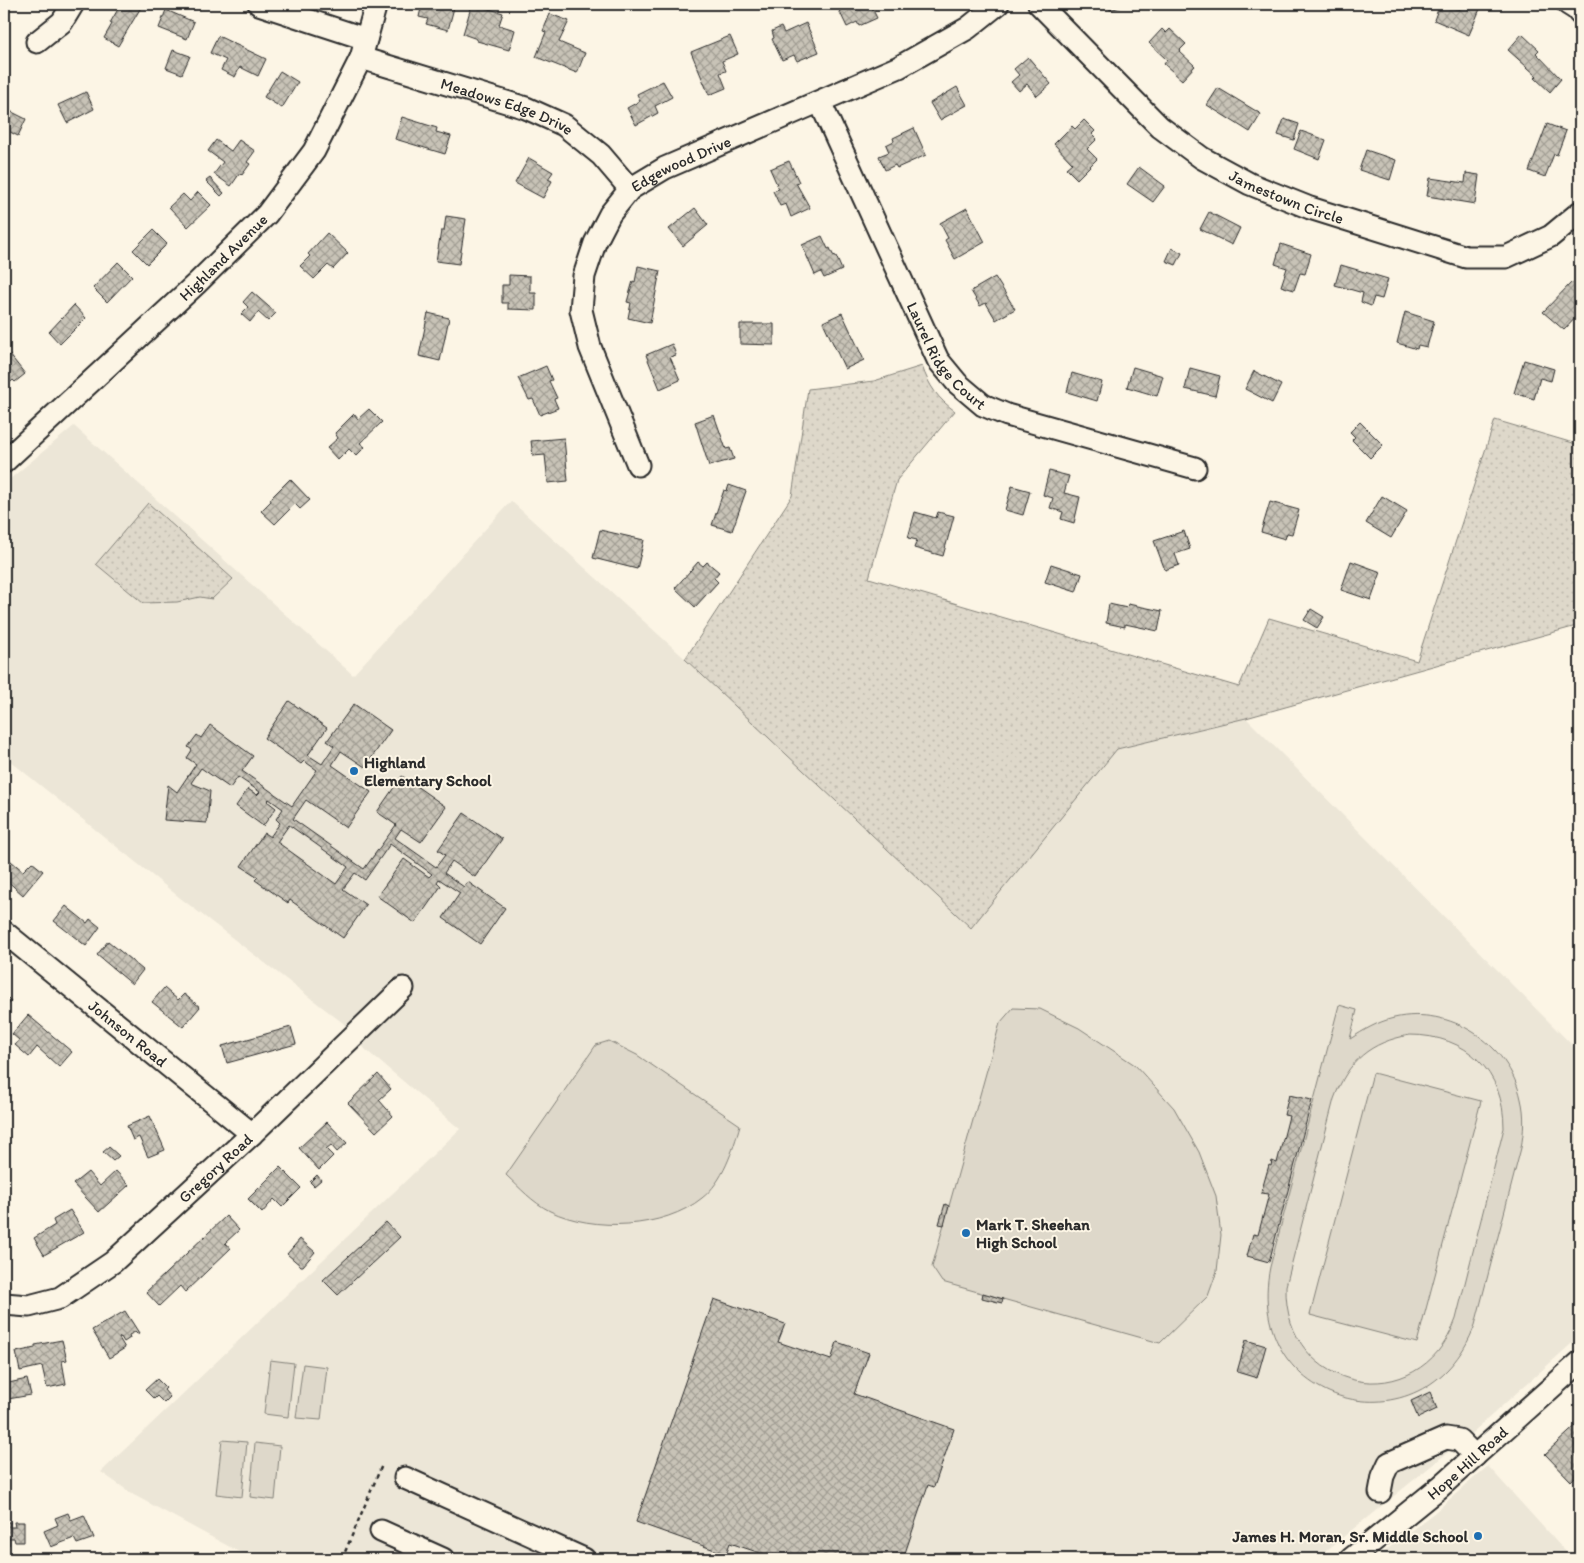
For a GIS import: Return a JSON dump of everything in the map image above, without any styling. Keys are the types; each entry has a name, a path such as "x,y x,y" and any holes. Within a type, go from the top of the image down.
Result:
{"street":[{"path":"37,42 62,22 73,4"},
{"name":"Meadows Edge Drive","path":"259,4 364,48 526,108 564,125 601,155 630,189"},
{"name":"Highland Avenue","path":"4,462 197,283 267,214 314,151 364,48 376,4"},
{"name":"Edgewood Drive","path":"638,465 590,347 581,310 584,276 595,242 610,214 630,189 665,168 898,67 968,28 998,4"},
{"name":"Jamestown Circle","path":"1039,4 1160,127 1202,158 1250,184 1301,204 1466,258 1506,257 1551,236 1580,212"},
{"path":"1568,4 1580,14"},
{"name":"Laurel Ridge Court","path":"820,102 938,360 957,383 983,404 1007,415 1195,468"},
{"name":"Johnson Road","path":"4,932 252,1134"},
{"name":"Gregory Road","path":"4,1304 29,1306 60,1298 113,1262 252,1134 403,988"},
{"name":"Hope Hill Road","path":"1352,1559 1434,1492 1580,1362"},
{"path":"1380,1492 1383,1476 1389,1463 1446,1438 1459,1440 1475,1456"},
{"path":"405,1478 584,1559"},
{"path":"381,1531 443,1559"}],"path":[{"path":"342,1559 382,1465"}],"shaded area":[{"path":"922,366 935,392 955,411 897,480 869,578 1239,687 1269,618 1417,661 1495,420 1580,445 1580,625 1246,718 1117,749 971,928 685,659 792,496 808,389 874,381"},
{"name":"Mark T. Sheehan High School","path":"74,426 353,675 511,501 733,702 971,927 1117,749 1246,718 1580,1053 1580,1336 1473,1432 1316,1559 252,1559 134,1495 101,1472 460,1129 366,1050 343,1023 179,897 4,756 4,484"},
{"path":"148,503 233,579 212,599 200,597 177,602 143,603 96,564"},
{"path":"1339,1005 1357,1010 1350,1039 1382,1022 1415,1015 1436,1017 1456,1023 1490,1045 1504,1061 1514,1079 1521,1099 1524,1117 1523,1135 1475,1325 1451,1366 1418,1391 1381,1401 1343,1397 1309,1381 1283,1353 1269,1315 1270,1267","holes":["1410,1035 1430,1037 1465,1049 1478,1060 1489,1074 1497,1089 1502,1108 1504,1128 1456,1319 1438,1351 1414,1372 1386,1381 1356,1380 1329,1370 1306,1350 1291,1322 1286,1286 1334,1099 1346,1074 1362,1055 1383,1043"]},
{"path":"1013,1008 1040,1009 1079,1028 1135,1065 1174,1108 1199,1152 1216,1196 1221,1235 1217,1271 1208,1296 1160,1343 942,1282 932,1267 1000,1023"},
{"path":"609,1041 637,1055 740,1125 726,1165 716,1183 702,1198 668,1216 628,1224 607,1224 567,1218 550,1211 538,1203 506,1175 596,1045"},
{"path":"1373,1073 1481,1101 1417,1343 1310,1315"},
{"path":"270,1360 294,1363 288,1417 264,1414"},
{"path":"303,1364 327,1367 321,1420 296,1418"},
{"path":"222,1440 247,1442 242,1497 216,1494"},
{"path":"255,1443 280,1446 275,1500 250,1497"},
{"name":"James H. Moran, Sr. Middle School","path":"1488,1466 1572,1559 1375,1559 1435,1512"}],"building":[{"path":"121,4 143,4 118,46 104,38"},
{"path":"422,4 455,4 448,30 426,24 428,19 419,17"},
{"path":"472,4 503,13 499,25 515,30 509,50 477,41 477,39 463,34"},
{"path":"836,4 870,4 877,18 859,26 857,22 847,27"},
{"path":"1108,4 1130,4 1110,10"},
{"path":"1440,4 1459,10 1461,4 1468,4 1480,9 1469,35 1434,20"},
{"path":"166,10 194,22 187,39 159,28"},
{"path":"550,14 569,21 559,42 585,53 577,73 536,57 546,32 543,31"},
{"path":"806,23 819,52 797,61 794,55 782,60 772,39 774,38 772,31 781,27 784,33"},
{"path":"1162,29 1166,33 1170,29 1186,44 1179,51 1195,66 1182,80 1164,64 1167,60 1149,43"},
{"path":"1522,34 1539,50 1536,53 1561,79 1550,92 1535,78 1537,76 1508,50"},
{"path":"218,36 266,59 258,76 240,67 235,77 221,70 226,60 210,53"},
{"path":"730,36 738,54 722,61 726,71 720,73 726,88 709,95 691,52"},
{"path":"173,50 190,56 182,74 166,68"},
{"path":"1028,57 1051,84 1037,96 1027,84 1019,91 1011,82 1019,75 1014,69"},
{"path":"280,71 298,82 282,108 264,97"},
{"path":"663,81 672,97 655,106 658,113 636,125 627,108 640,101 637,94"},
{"path":"957,87 967,105 940,120 930,103"},
{"path":"1218,88 1261,114 1250,132 1207,105"},
{"path":"86,92 94,109 67,123 58,105"},
{"path":"4,108 26,119 18,136 4,129"},
{"path":"402,117 437,128 436,132 451,136 445,154 395,139"},
{"path":"1284,119 1299,124 1294,140 1278,135"},
{"path":"1084,120 1095,131 1092,134 1097,139 1087,149 1097,159 1077,179 1066,168 1072,163 1054,144 1072,126 1075,129"},
{"path":"1547,124 1566,131 1557,155 1554,154 1545,177 1529,171"},
{"path":"914,128 926,155 897,168 895,165 885,170 879,156 889,152 886,145 894,141 893,138"},
{"path":"1301,131 1326,140 1319,159 1294,149"},
{"path":"216,140 231,151 239,140 255,151 247,162 250,164 242,175 240,173 231,186 214,174 223,162 208,151"},
{"path":"1366,150 1396,160 1390,180 1359,170"},
{"path":"529,158 553,172 548,179 552,181 543,198 515,183"},
{"path":"789,161 799,182 796,183 810,208 791,217 786,204 780,206 773,191 779,189 770,169"},
{"path":"1139,167 1165,186 1153,202 1127,184"},
{"path":"1466,173 1479,175 1475,204 1427,196 1430,178 1465,183"},
{"path":"210,178 224,193 221,196 206,181"},
{"path":"198,192 211,205 188,227 169,207 183,194 190,201"},
{"path":"695,208 708,225 683,246 669,229"},
{"path":"967,208 985,242 955,259 945,240 948,238 940,223"},
{"path":"1209,212 1240,228 1232,245 1200,229"},
{"path":"446,216 466,219 459,264 436,261 441,231 444,231"},
{"path":"153,230 167,244 147,264 133,250"},
{"path":"327,233 348,253 333,269 328,265 314,279 300,266"},
{"path":"822,236 828,249 830,248 833,255 836,256 842,270 824,278 821,272 815,275 802,245"},
{"path":"1281,244 1311,254 1305,274 1300,273 1294,290 1281,286 1287,268 1275,264"},
{"path":"1172,248 1182,253 1176,265 1166,261"},
{"path":"118,262 132,276 107,302 93,288"},
{"path":"1341,265 1388,279 1382,299 1374,297 1371,306 1361,302 1363,293 1335,285"},
{"path":"638,266 660,271 650,323 628,318 631,303 627,302 633,281 635,282"},
{"path":"509,275 530,276 530,293 536,293 536,310 508,309 508,303 502,303 502,285 509,285"},
{"path":"995,277 1015,309 996,320 986,303 980,306 971,291"},
{"path":"1572,282 1580,289 1580,313 1564,330 1543,312"},
{"path":"252,292 276,313 268,321 258,312 250,322 241,314 248,307 243,302"},
{"path":"74,305 86,318 60,344 49,332"},
{"path":"1405,312 1434,321 1427,347 1418,345 1417,349 1397,343"},
{"path":"428,313 449,318 440,361 419,356"},
{"path":"842,313 864,360 845,369 823,322"},
{"path":"740,324 774,324 774,345 740,344"},
{"path":"672,344 676,355 670,357 680,380 660,389 646,355"},
{"path":"10,355 25,374 15,382 13,380 4,388 4,360"},
{"path":"1524,360 1554,369 1551,381 1540,378 1534,399 1514,393"},
{"path":"546,366 552,380 549,381 557,398 554,399 558,408 540,415 533,399 529,400 518,378"},
{"path":"1133,367 1163,376 1157,396 1127,387"},
{"path":"1190,368 1220,376 1215,396 1185,389"},
{"path":"1254,371 1281,385 1272,403 1245,389"},
{"path":"1072,373 1102,382 1097,401 1067,392"},
{"path":"369,409 382,422 360,443 365,447 356,456 349,449 338,460 327,448 338,438 335,433 354,414 358,419"},
{"path":"714,415 726,449 730,448 734,459 709,466 695,422"},
{"path":"1360,422 1383,445 1370,458 1352,440 1355,437 1350,432"},
{"path":"564,438 568,481 548,483 545,455 533,456 531,441"},
{"path":"1049,471 1069,476 1064,493 1080,497 1074,523 1061,519 1063,512 1050,508 1053,498 1043,495"},
{"path":"290,479 310,500 300,509 295,504 275,524 261,511"},
{"path":"729,485 746,491 732,531 712,525 724,490 727,491"},
{"path":"1012,486 1030,491 1023,515 1005,510"},
{"path":"1382,496 1407,511 1391,538 1366,523"},
{"path":"1270,502 1299,510 1292,534 1287,533 1285,539 1261,532"},
{"path":"915,512 936,518 938,512 954,516 943,556 914,548 917,540 908,538"},
{"path":"600,530 644,540 637,569 593,558"},
{"path":"1184,531 1190,549 1175,554 1179,565 1165,570 1154,541"},
{"path":"1351,561 1381,572 1371,600 1341,590"},
{"path":"698,562 703,566 707,562 719,572 714,578 718,582 695,607 675,588"},
{"path":"1051,564 1082,574 1076,592 1045,582"},
{"path":"1109,604 1127,608 1128,604 1162,611 1158,631 1125,624 1125,627 1106,623"},
{"path":"1311,609 1324,617 1317,628 1304,620"},
{"path":"289,701 327,728 308,755 322,764 334,746 327,741 354,704 391,730 365,767 341,751 332,765 371,792 346,828 306,800 293,819 364,869 396,825 377,812 402,776 446,807 421,842 401,829 395,838 436,867 445,855 438,850 464,813 502,839 475,877 452,861 444,873 464,887 468,882 505,908 480,944 443,918 460,893 439,879 437,882 441,886 415,923 377,896 404,859 429,877 432,874 390,844 365,880 355,873 343,889 366,905 343,938 290,900 288,903 255,880 258,877 241,866 264,833 270,837 280,823 276,819 283,809 269,799 267,801 276,808 263,826 236,806 248,789 257,795 260,792 238,777 230,788 201,768 191,783 210,791 207,823 164,820 168,785 177,792 196,764 187,758 192,750 188,747 197,735 201,738 210,725 253,756 242,771 292,806 317,770 304,761 301,764 264,738","holes":["289,825 348,867 336,884 277,842"]},
{"path":"5,856 23,871 32,862 43,871 23,895 4,878"},
{"path":"66,906 87,923 90,919 100,927 86,946 54,921"},
{"path":"108,941 143,970 132,984 97,955"},
{"path":"164,988 178,1000 184,994 200,1007 183,1027 152,1002"},
{"path":"4,994 11,1001 4,1010"},
{"path":"28,1015 72,1052 59,1067 37,1047 29,1057 15,1045 19,1040 12,1034"},
{"path":"291,1027 296,1044 227,1063 222,1046"},
{"path":"378,1074 391,1089 379,1100 393,1116 376,1132 348,1103"},
{"path":"1289,1095 1312,1100 1269,1262 1247,1256 1253,1234 1258,1235 1269,1194 1261,1193 1269,1165 1271,1166 1272,1161 1277,1163 1289,1116 1284,1115"},
{"path":"150,1116 165,1150 148,1157 139,1137 133,1140 127,1126"},
{"path":"327,1122 347,1143 337,1152 331,1145 326,1149 333,1156 319,1170 299,1148"},
{"path":"109,1147 119,1156 113,1161 103,1152"},
{"path":"280,1167 301,1188 282,1207 274,1199 262,1213 248,1199"},
{"path":"116,1171 129,1185 99,1212 73,1184 88,1172 100,1186"},
{"path":"317,1175 321,1180 314,1186 310,1182"},
{"path":"945,1204 949,1206 944,1225 939,1224"},
{"path":"70,1210 84,1232 44,1255 34,1238 55,1225 53,1220"},
{"path":"226,1216 239,1230 225,1243 231,1248 185,1292 180,1286 159,1306 146,1292"},
{"path":"386,1222 400,1237 338,1295 323,1280"},
{"path":"300,1239 315,1252 303,1266 287,1254"},
{"path":"983,1293 1003,1299 1002,1303 982,1298"},
{"path":"714,1299 785,1324 778,1342 831,1360 837,1342 869,1353 854,1394 954,1429 934,1487 928,1485 903,1559 778,1559 730,1543 726,1554 636,1522"},
{"path":"125,1311 139,1333 135,1332 129,1335 130,1338 124,1342 121,1337 119,1338 125,1348 109,1358 92,1330"},
{"path":"62,1340 67,1360 62,1361 66,1384 47,1388 42,1366 20,1371 16,1352 35,1348 35,1345"},
{"path":"1246,1340 1266,1346 1257,1378 1237,1372"},
{"path":"27,1379 31,1395 8,1399 4,1384"},
{"path":"157,1379 166,1388 164,1390 170,1397 164,1403 157,1396 154,1399 145,1390"},
{"path":"1430,1392 1437,1409 1418,1418 1411,1401"},
{"path":"1580,1422 1580,1472 1571,1481 1545,1454"},
{"path":"68,1513 71,1520 84,1515 94,1538 77,1544 74,1538 51,1547 44,1531 58,1525 55,1518"},
{"path":"4,1522 10,1522 9,1527 15,1527 14,1522 24,1522 24,1542 15,1542 14,1538 9,1538 9,1545 4,1545"},
{"path":"110,1552 122,1559 106,1559"}],"place":[{"name":"Highland Elementary School","path":"354,771"},
{"name":"Mark T. Sheehan High School","path":"966,1233"},
{"name":"James H. Moran, Sr. Middle School","path":"1478,1536"}]}
